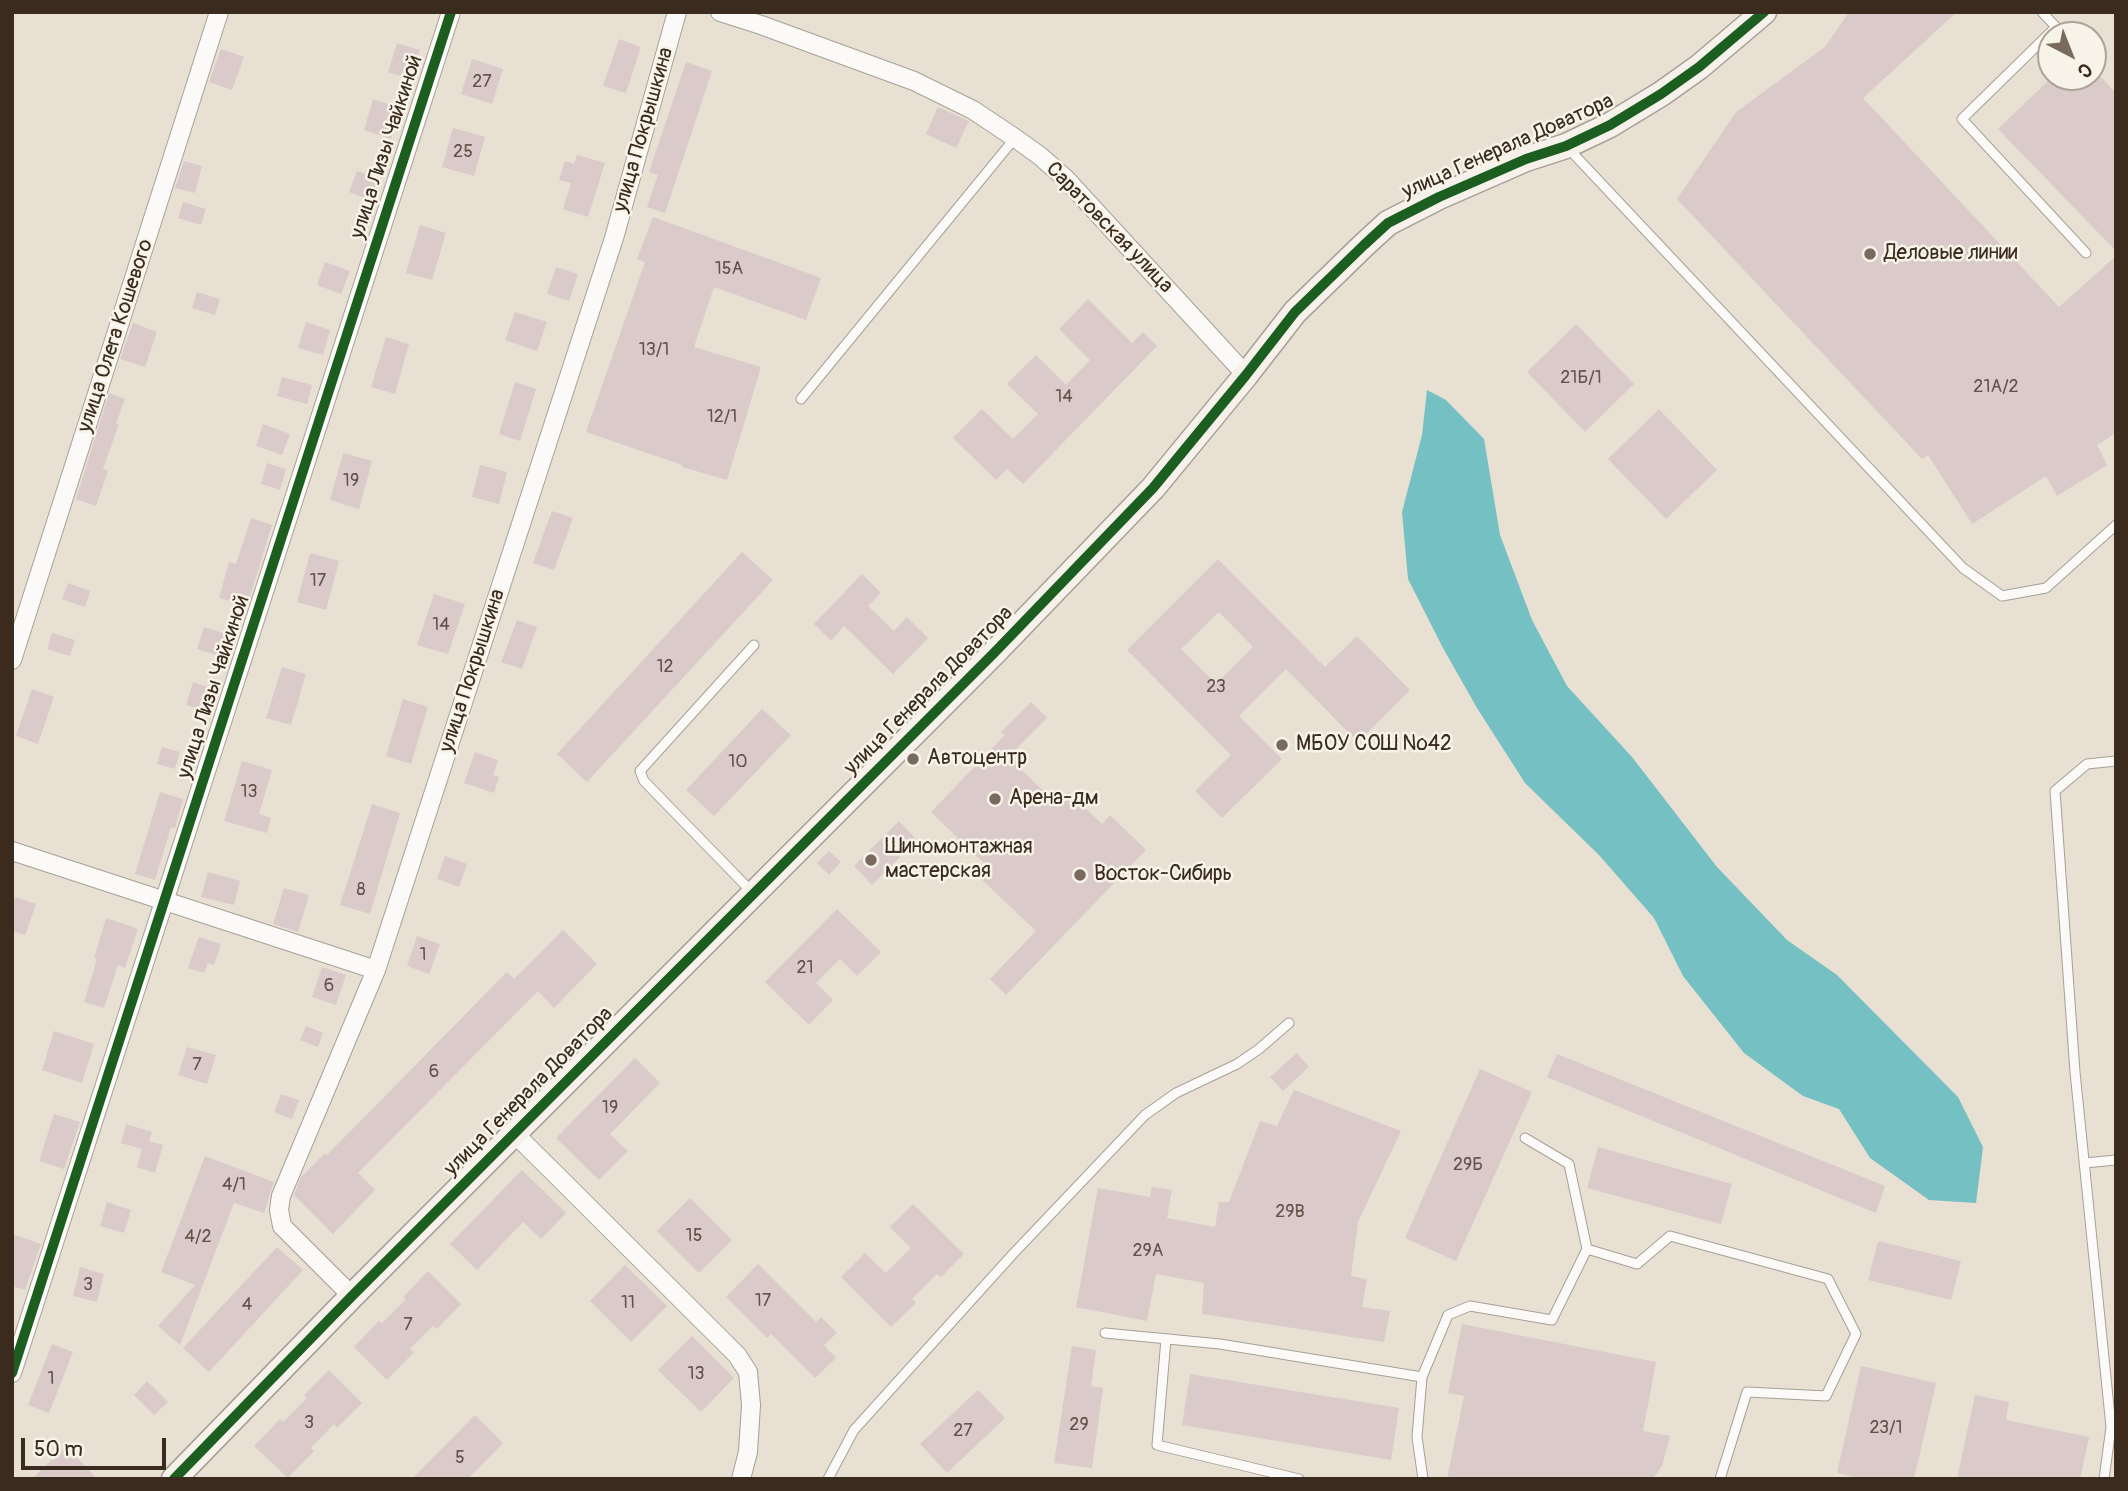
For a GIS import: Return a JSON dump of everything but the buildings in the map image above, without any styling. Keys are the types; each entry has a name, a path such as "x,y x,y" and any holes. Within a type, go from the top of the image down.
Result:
{"street":[{"name":"улица Олега Кошевого","path":"12,660 219,12"},
{"name":"улица Лизы Чайкиной","path":"12,1373 451,12"},
{"name":"улица Покрышкина","path":"352,1296 282,1226 279,1210 281,1196 376,970 614,238 677,12"},
{"name":"Саратовская улица","path":"720,12 914,81 973,110 1015,138 1066,179 1246,375"},
{"name":"улица Генерала Доватора","path":"174,1479 352,1296 994,653 1153,488 1295,312 1388,223 1439,197 1527,159 1566,146 1610,125 1699,67 1764,12"},
{"path":"12,851 376,970"},
{"path":"515,1134 737,1355 748,1372 751,1405 748,1452 741,1479"}],"lane":[{"path":"2042,12 2056,27 1962,119 2086,253"},
{"path":"801,399 1015,138"},
{"path":"1566,146 1963,568 2002,596 2046,588 2116,525"},
{"path":"754,645 640,771 644,781 754,894"},
{"path":"2104,1479 2111,1427 2075,1072 2055,791 2087,764 2116,761"},
{"path":"828,1479 854,1430 1013,1254 1145,1115 1176,1093 1237,1064 1289,1023"},
{"path":"1423,1479 1417,1437 1422,1377 1448,1315 1471,1306 1552,1320 1587,1249 1569,1164 1525,1138"},
{"path":"2085,1163 2116,1160"},
{"path":"1587,1249 1637,1264 1670,1236 1828,1279 1856,1334 1826,1396 1747,1392 1720,1479"},
{"path":"1105,1333 1220,1343 1422,1377"},
{"path":"1166,1339 1157,1445 1299,1479"}],"water":[{"path":"1427,390 1446,400 1484,439 1500,535 1532,620 1567,686 1632,757 1717,867 1787,940 1837,975 1958,1097 1983,1147 1976,1203 1929,1200 1870,1158 1839,1109 1803,1096 1744,1053 1683,976 1654,918 1599,855 1525,783 1477,708 1408,579 1402,512 1422,435"}],"cycle path":[{"path":"12,1373 451,12"},
{"path":"174,1479 352,1296 994,653 1153,488 1295,312 1364,245 1388,223 1439,197 1526,159 1566,146 1610,125 1699,67 1764,12"}],"place":[{"name":"Деловые линии","path":"1870,254"},
{"name":"МБОУ СОШ №42","path":"1282,745"},
{"name":"Автоцентр","path":"913,759"},
{"name":"Арена-дм","path":"995,799"},
{"name":"Шиномонтажная мастерская","path":"871,860"},
{"name":"Восток-Сибирь","path":"1080,875"}]}
